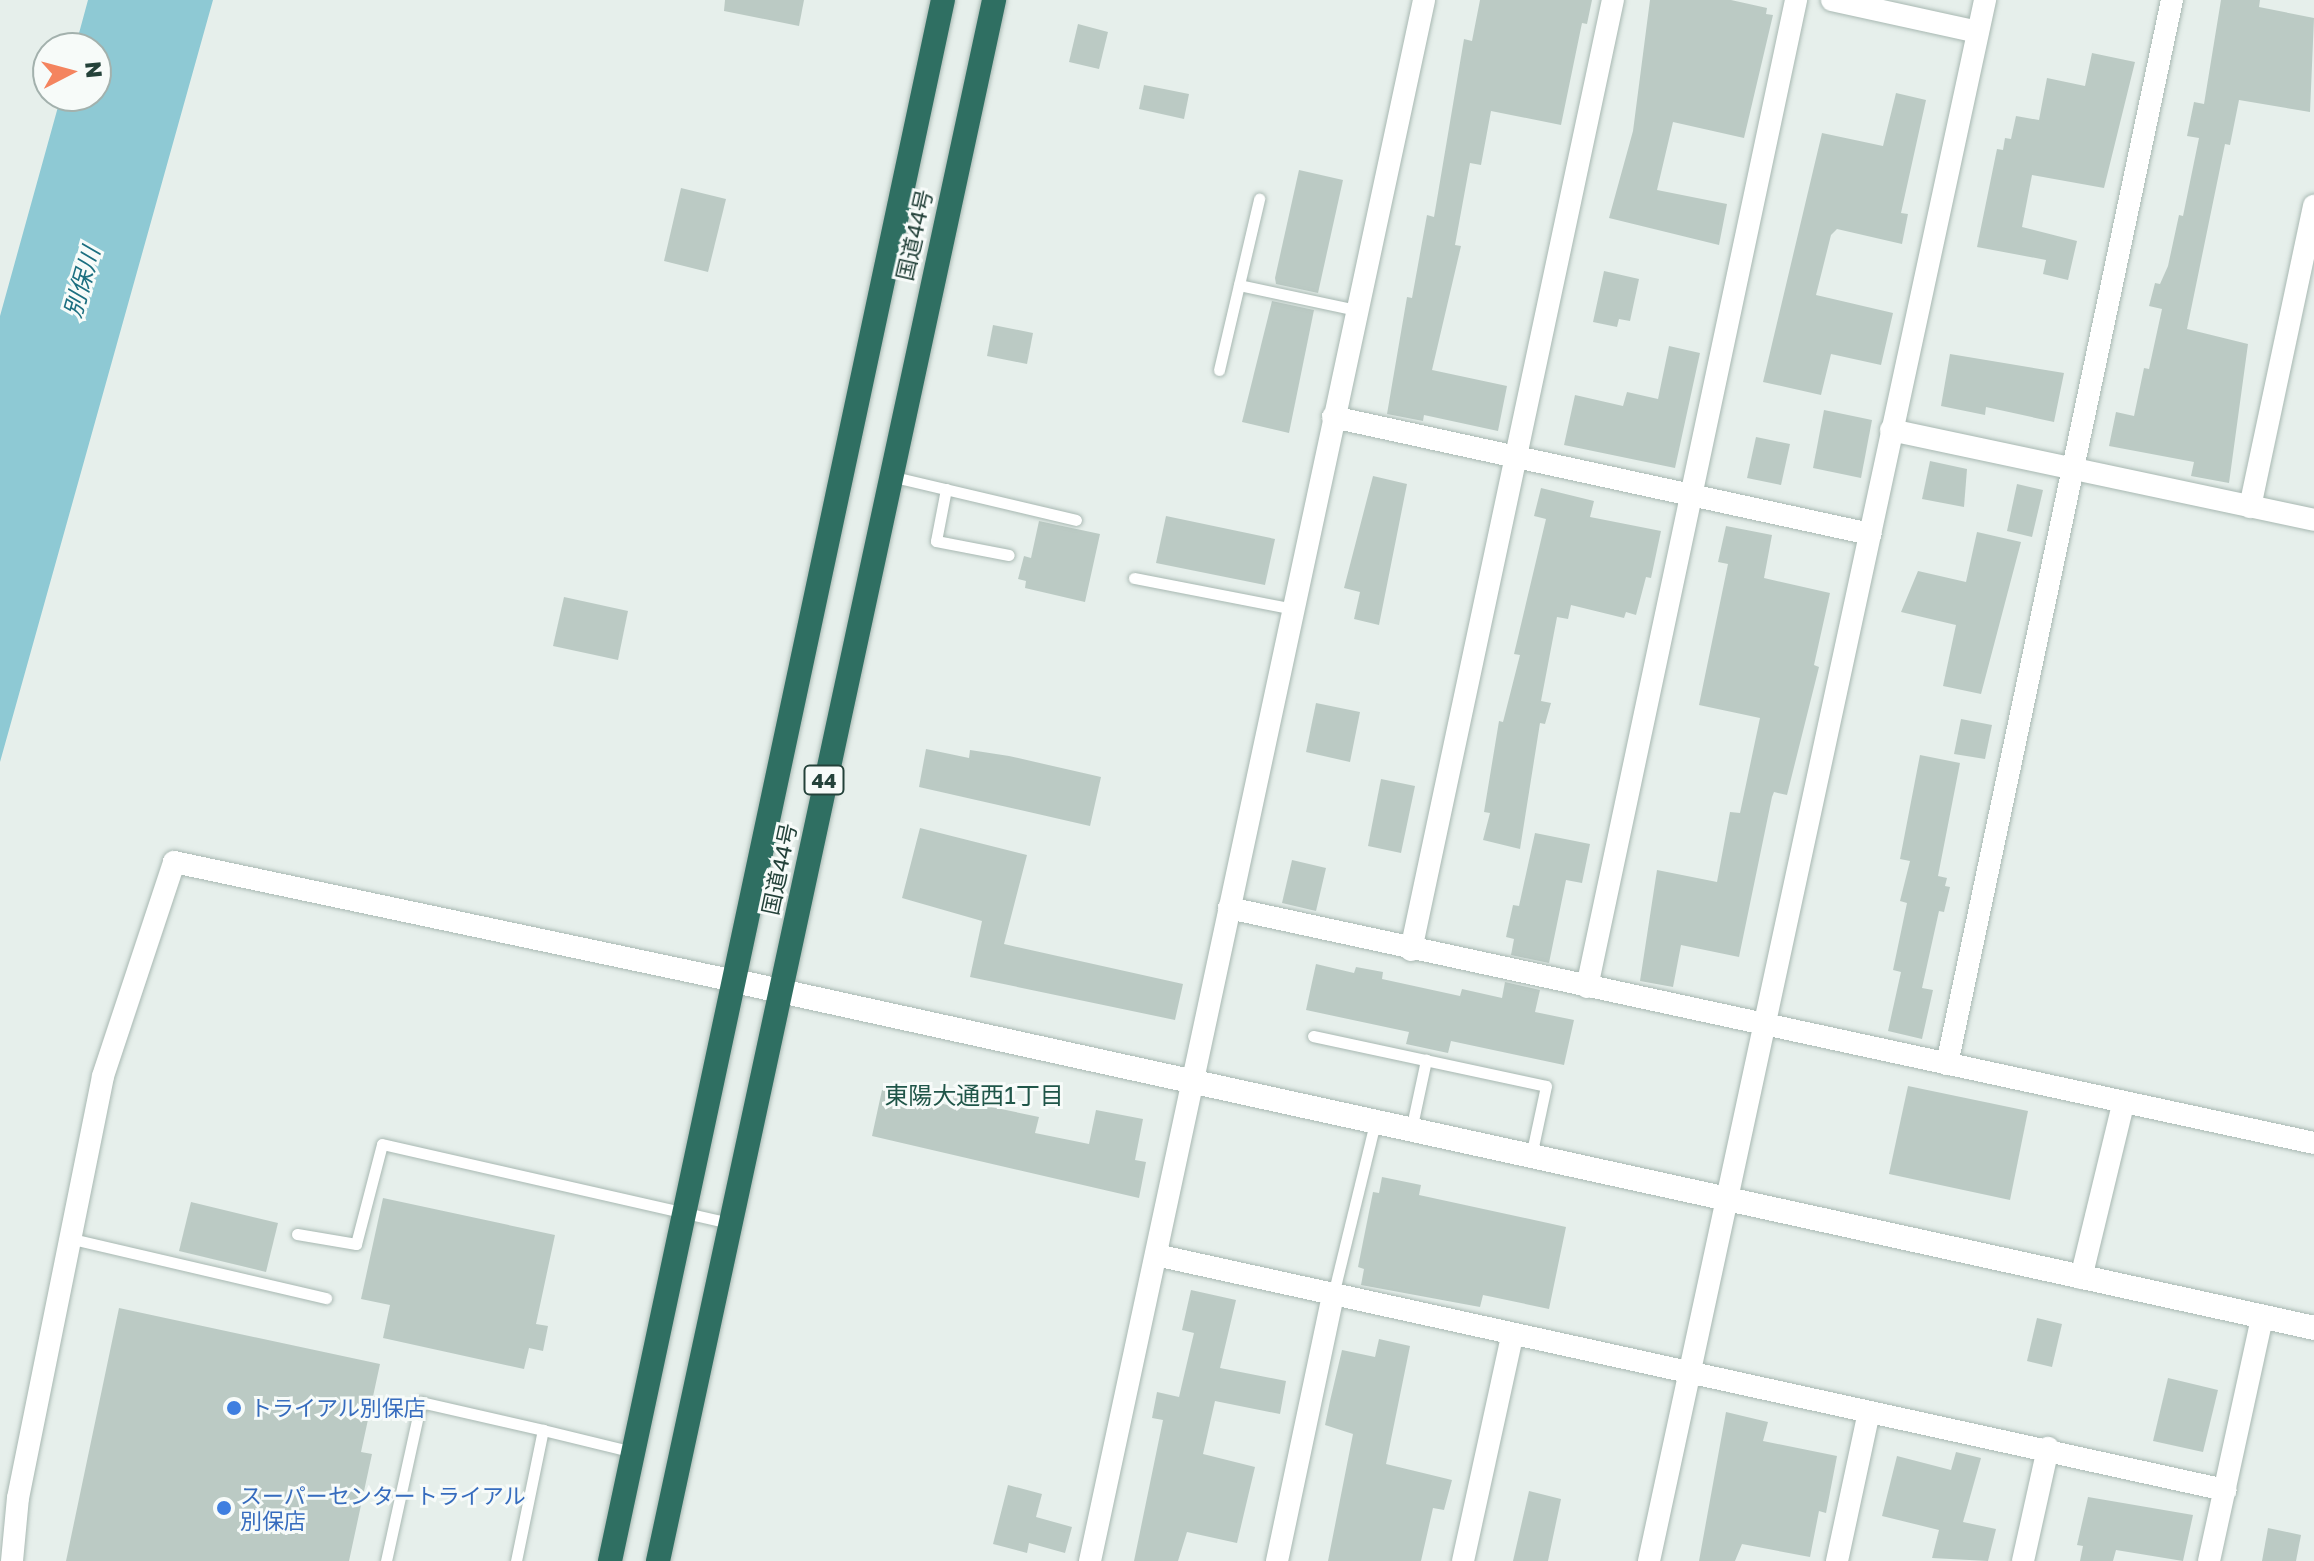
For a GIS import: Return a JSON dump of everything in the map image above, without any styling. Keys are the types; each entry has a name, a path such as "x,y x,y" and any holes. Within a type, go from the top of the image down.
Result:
{"highway":[{"name":"国道44号","path":"610,1561 943,0"},
{"name":"国道44号","path":"658,1561 888,475 994,0"}],"street":[{"path":"1090,1561 1424,0"},
{"path":"1411,950 1613,0"},
{"path":"1587,987 1796,0"},
{"path":"1832,0 1978,32"},
{"path":"1649,1561 1687,1373 1767,1027 1891,430 1985,0"},
{"path":"1947,1064 2070,466 2172,0"},
{"path":"2250,507 2314,206"},
{"path":"1333,417 1870,534"},
{"path":"1891,430 2314,520"},
{"path":"12,1561 18,1498 103,1076 174,862 735,981 779,994 2314,1328"},
{"path":"1229,908 1411,950 2314,1143"},
{"path":"2081,1278 2123,1104"},
{"path":"1156,1255 1512,1336 2048,1448 2225,1490"},
{"path":"1277,1561 1333,1295"},
{"path":"2209,1561 2262,1317"},
{"path":"1463,1561 1512,1336"},
{"path":"1837,1561 1869,1412"},
{"path":"2023,1561 2048,1448"}],"lane":[{"path":"1219,370 1259,199"},
{"path":"1239,285 1357,310"},
{"path":"888,475 1076,520"},
{"path":"946,489 936,541 1009,555"},
{"path":"1134,578 1293,609"},
{"path":"1313,1036 1546,1086 1531,1156"},
{"path":"1411,1130 1426,1060"},
{"path":"1333,1295 1375,1123"},
{"path":"297,1234 356,1244 382,1144 730,1223"},
{"path":"68,1238 326,1298"},
{"path":"386,1561 421,1402 634,1453"},
{"path":"516,1561 543,1430"}],"water":[{"name":"別保川","path":"88,0 213,0 0,762 0,316 57,112 112,112 112,32 79,32"}],"building":[{"path":"725,0 804,0 799,26 724,11"},
{"path":"1480,0 1592,0 1587,24 1582,23 1561,125 1491,111 1481,165 1470,163 1455,245 1461,246 1432,370 1507,386 1498,431 1424,415 1423,421 1387,414 1407,297 1412,298 1427,215 1434,217 1464,39 1472,41"},
{"path":"1650,0 1731,0 1767,8 1766,14 1773,15 1744,138 1673,122 1657,190 1727,204 1719,245 1609,218 1633,131"},
{"path":"2221,0 2260,0 2259,7 2314,18 2310,112 2239,100 2230,145 2225,144 2187,329 2248,344 2229,483 2191,476 2194,462 2109,446 2116,412 2134,416 2144,368 2149,369 2162,309 2149,306 2155,283 2160,284 2168,266 2179,215 2183,216 2199,138 2187,136 2194,102 2204,104"},
{"path":"1078,24 1108,32 1099,69 1069,62"},
{"path":"2092,53 2135,62 2104,188 2032,175 2022,227 2077,241 2068,280 2043,274 2046,260 1977,247 1997,149 2003,150 2005,138 2011,139 2016,116 2039,120 2047,78 2085,86"},
{"path":"1144,85 1189,94 1184,119 1139,109"},
{"path":"1896,93 1926,100 1901,213 1908,214 1902,244 1837,229 1831,235 1816,295 1893,313 1881,365 1831,354 1821,395 1763,382 1822,133 1883,146"},
{"path":"1299,170 1343,180 1318,293 1276,284 1275,278"},
{"path":"681,188 726,199 708,272 664,261"},
{"path":"1604,271 1639,279 1630,321 1619,319 1617,327 1593,322"},
{"path":"1272,301 1314,310 1289,433 1242,422"},
{"path":"993,325 1033,333 1027,364 987,356"},
{"path":"1669,346 1700,353 1675,468 1564,445 1575,395 1623,406 1627,392 1658,399"},
{"path":"1950,354 2064,373 2054,422 1986,407 1985,415 1941,406"},
{"path":"1824,410 1872,420 1861,478 1813,468"},
{"path":"1756,437 1790,444 1781,485 1747,478"},
{"path":"1930,461 1967,469 1964,507 1922,499"},
{"path":"1373,476 1407,484 1379,625 1354,619 1360,592 1344,588"},
{"path":"2017,484 2043,490 2032,537 2007,531"},
{"path":"1541,488 1594,501 1590,517 1661,531 1651,578 1646,577 1636,615 1626,612 1624,618 1571,605 1568,619 1557,617 1541,701 1551,703 1545,724 1540,723 1520,849 1483,840 1490,813 1484,812 1499,721 1503,722 1520,655 1514,654 1546,519 1534,516"},
{"path":"1166,516 1275,539 1265,585 1156,563"},
{"path":"1039,521 1100,534 1085,602 1025,588 1026,581 1018,579 1024,556 1031,558"},
{"path":"1726,526 1772,535 1764,578 1830,593 1814,665 1819,667 1787,795 1774,792 1772,797 1739,957 1681,945 1673,987 1640,981 1657,870 1717,882 1730,812 1740,813 1760,718 1699,705 1728,564 1718,562"},
{"path":"1977,532 2021,542 1981,694 1943,686 1956,625 1901,612 1918,571 1966,582"},
{"path":"564,597 628,611 618,660 553,646"},
{"path":"1316,703 1360,712 1350,762 1306,752"},
{"path":"1961,719 1992,725 1985,759 1954,754"},
{"path":"926,749 969,758 970,750 1009,756 1101,777 1090,826 919,787"},
{"path":"1920,755 1960,763 1938,876 1947,878 1945,886 1950,887 1944,912 1939,911 1922,988 1933,990 1922,1039 1888,1031 1901,972 1893,970 1907,903 1900,901 1910,861 1900,859"},
{"path":"1381,779 1415,786 1401,853 1368,846"},
{"path":"920,828 1027,855 1004,944 1183,984 1175,1020 970,977 982,921 902,898"},
{"path":"1535,833 1590,844 1582,883 1566,880 1549,963 1511,955 1514,939 1506,937 1513,905 1519,906"},
{"path":"1292,860 1326,868 1316,911 1282,903"},
{"path":"1316,964 1354,973 1356,967 1383,972 1382,979 1460,996 1462,989 1502,998 1505,982 1540,990 1535,1012 1574,1020 1564,1065 1451,1041 1448,1053 1406,1044 1409,1032 1306,1010"},
{"path":"1908,1086 2028,1111 2010,1200 1889,1174"},
{"path":"882,1090 952,1106 954,1094 983,1101 982,1105 1039,1117 1035,1133 1089,1144 1096,1110 1143,1119 1135,1160 1146,1162 1139,1198 872,1136"},
{"path":"1382,1177 1421,1185 1419,1195 1566,1227 1549,1309 1483,1295 1480,1307 1361,1285 1364,1269 1358,1267 1373,1192 1379,1193"},
{"path":"383,1198 555,1235 536,1324 548,1326 543,1351 529,1348 524,1369 383,1338 390,1305 361,1299"},
{"path":"191,1202 278,1223 266,1272 179,1251"},
{"path":"1191,1290 1236,1300 1220,1368 1286,1381 1280,1414 1215,1401 1203,1454 1255,1467 1237,1543 1187,1532 1178,1561 1134,1561 1163,1420 1152,1418 1157,1392 1179,1397 1194,1333 1182,1330"},
{"name":"トライアル別保店","path":"119,1308 380,1364 361,1452 372,1454 349,1561 66,1561"},
{"path":"2037,1318 2062,1324 2052,1367 2027,1361"},
{"path":"1379,1339 1410,1346 1386,1464 1452,1480 1444,1510 1433,1508 1421,1561 1328,1561 1353,1434 1325,1425 1330,1401 1342,1350 1375,1357"},
{"path":"2168,1378 2218,1390 2203,1452 2153,1441"},
{"path":"1726,1412 1768,1422 1763,1441 1837,1456 1826,1513 1819,1511 1810,1557 1742,1544 1735,1561 1699,1561"},
{"path":"1956,1452 1981,1458 1963,1522 1996,1529 1988,1561 1932,1558 1939,1530 1882,1516 1897,1456 1951,1470"},
{"path":"1008,1485 1042,1494 1036,1517 1072,1527 1065,1553 1029,1543 1027,1553 993,1544"},
{"path":"1529,1491 1561,1499 1548,1561 1513,1561"},
{"path":"2088,1497 2193,1515 2183,1561 2116,1550 2113,1561 2080,1561 2083,1546 2077,1545"},
{"path":"2268,1528 2301,1535 2296,1561 2262,1561"}],"place":[{"name":"トライアル別保店","path":"234,1408"},
{"name":"スーパーセンタートライアル 別保店","path":"224,1508"}],"district":[{"name":"東陽大通西1丁目","path":"974,1095"}]}
